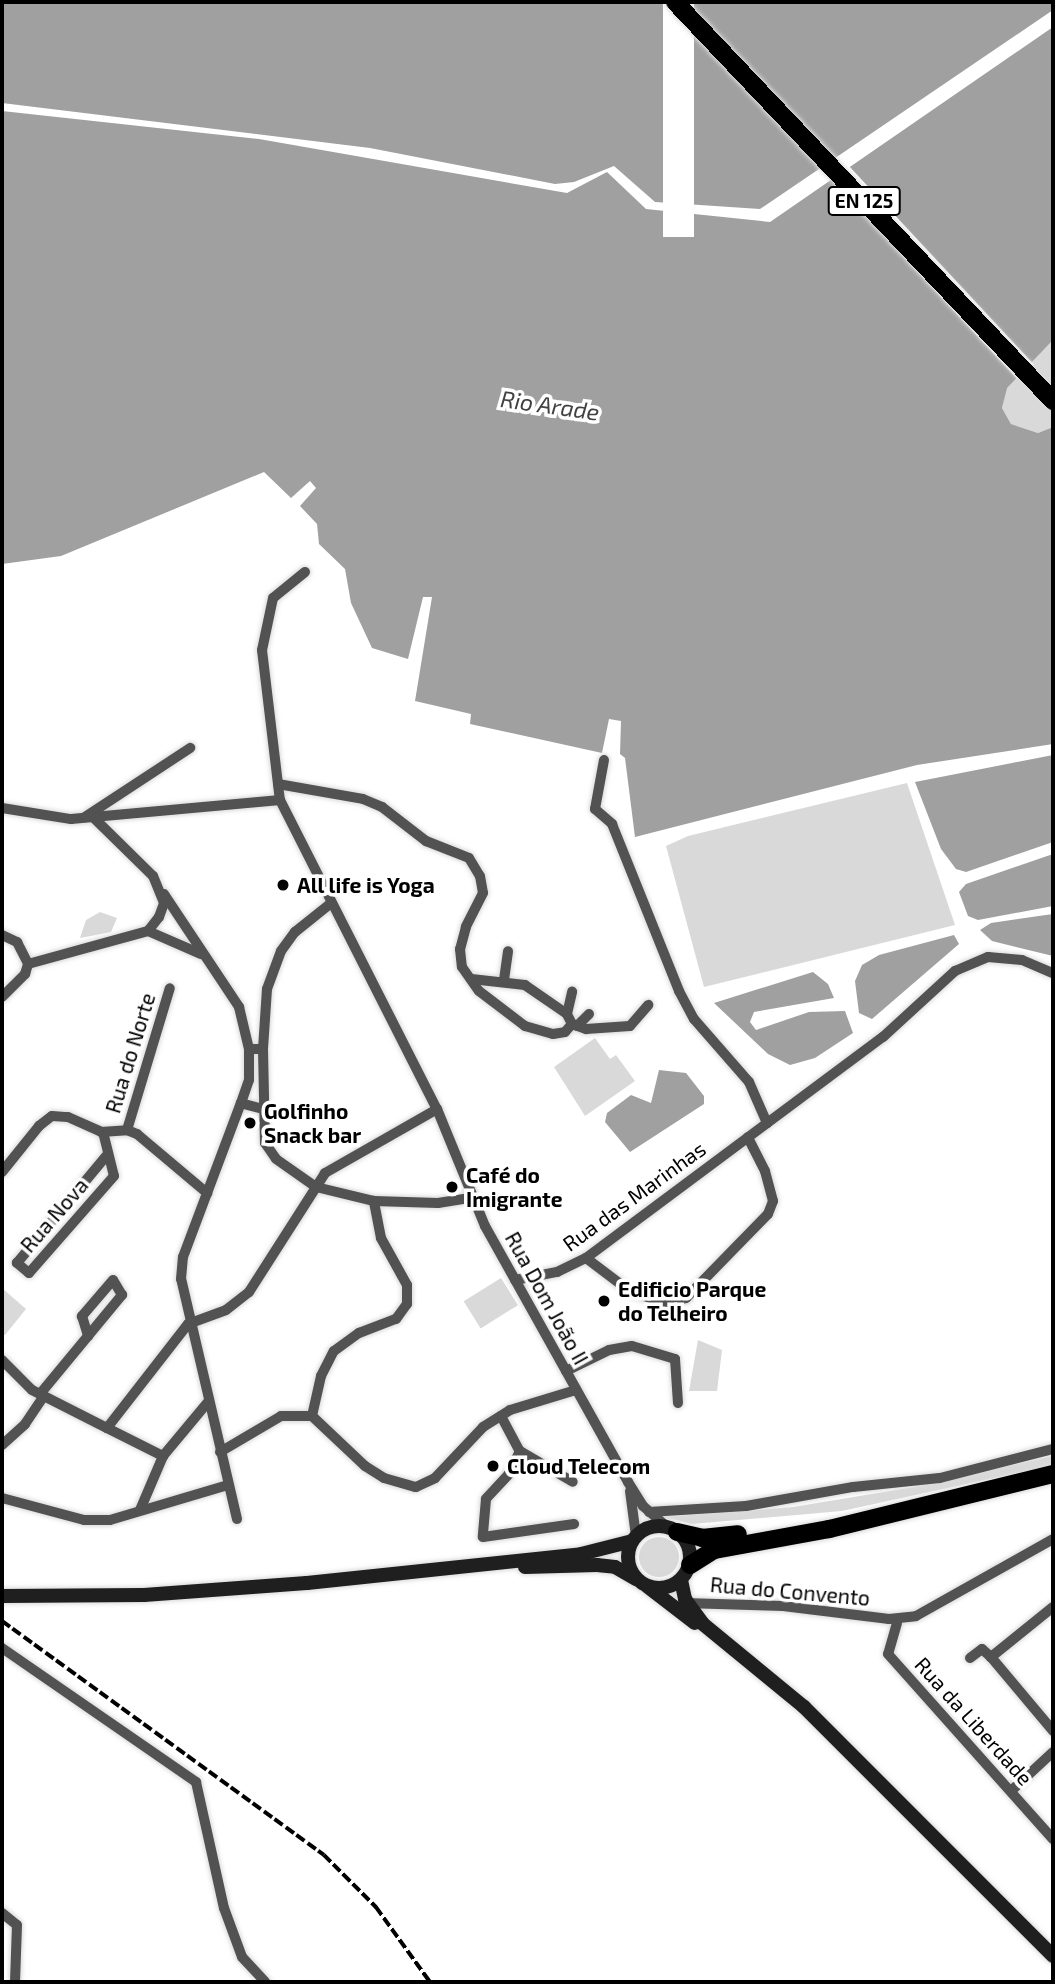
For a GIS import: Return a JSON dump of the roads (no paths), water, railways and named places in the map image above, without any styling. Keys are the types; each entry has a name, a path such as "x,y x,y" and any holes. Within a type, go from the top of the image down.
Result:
{"main road":[{"name":"EN 125","path":"675,2 1053,401"},
{"path":"634,1538 628,1560 642,1583 665,1588 714,1550 908,1509 1053,1474"},
{"path":"2,1596 144,1595 430,1570 580,1553 634,1538 654,1526 712,1538 908,1509"},
{"path":"672,1529 689,1546 682,1605 704,1630 734,1650"},
{"path":"430,1570 597,1564 615,1567 682,1605 804,1707 1053,1956"}],"street":[{"name":"Rua Dom João II","path":"305,572 273,598 262,650 280,800 330,904 437,1109 474,1196 515,1280 628,1482 649,1512 672,1529"},
{"path":"88,818 190,748"},
{"path":"604,760 595,809 612,824 679,991 694,1018 750,1082 767,1123"},
{"path":"278,783 363,799 382,807 426,841 469,858 480,876 483,893 460,949 462,967 500,1011 525,1026 553,1034 565,1032 572,1021 572,992"},
{"path":"2,808 38,817 88,818 280,800"},
{"path":"88,818 153,876 201,954 239,1007 249,1049 249,1080 183,1257 181,1279 188,1324 237,1519"},
{"path":"148,931 164,903 161,890"},
{"path":"330,904 295,932 281,951 267,989 263,1049 263,1137 272,1155 316,1187 374,1201 438,1203 474,1196"},
{"path":"28,964 148,931 201,954"},
{"path":"2,935 17,942 28,964 25,974 2,997"},
{"path":"504,980 508,951"},
{"name":"Rua das Marinhas","path":"515,1280 557,1272 586,1258 883,1037 955,971 988,957 1022,960 1053,972"},
{"path":"471,979 504,980 539,993 572,1021 586,1029 630,1026 648,1005"},
{"path":"539,993 543,980"},
{"name":"Rua do Norte","path":"127,1130 170,988"},
{"path":"572,1021 589,1014"},
{"path":"249,1049 263,1049"},
{"path":"241,1103 263,1109"},
{"path":"107,1428 188,1324 226,1310 249,1292 325,1173 437,1109"},
{"path":"3,1166 51,1116 103,1132 127,1130 148,1141 207,1193"},
{"name":"Rua Nova","path":"103,1132 106,1156 114,1176 29,1273 17,1263 106,1156"},
{"path":"586,1258 631,1292 667,1303 686,1298 768,1214 773,1201 765,1171 748,1137"},
{"path":"312,1416 321,1376 334,1351 359,1333 396,1319 407,1304 407,1285 382,1238 374,1201"},
{"path":"2,1445 25,1424 42,1395 122,1295 113,1280 82,1316 88,1336"},
{"path":"566,1371 609,1350 632,1346 675,1359 678,1403"},
{"path":"2,1360 12,1374 42,1395 163,1456"},
{"path":"220,1452 281,1416 312,1416 365,1466 384,1478 416,1487 435,1478 483,1427 501,1416 576,1390"},
{"path":"140,1510 163,1456 208,1402"},
{"path":"501,1416 520,1451 573,1482"},
{"path":"649,1512 746,1506 853,1486 940,1478 1053,1449"},
{"path":"520,1451 509,1474 486,1499 484,1537 574,1524"},
{"path":"628,1482 634,1538"},
{"path":"2,1498 84,1520 110,1520 228,1485"},
{"name":"Rua do Convento","path":"682,1605 783,1606 893,1621 916,1616 1053,1539"},
{"path":"991,1657 1053,1607"},
{"name":"Rua da Liberdade","path":"893,1621 888,1654 1053,1839"},
{"path":"2,1648 196,1782 224,1908 242,1957 265,1982"},
{"path":"970,1658 982,1649 1053,1731"},
{"path":"1012,1790 1053,1752"},
{"path":"2,1913 17,1925 15,1982"}],"water":[{"path":"2,2 1053,2 1053,10 760,209 655,202 614,166 574,182 555,184 370,148 2,103"},
{"name":"Rio Arade","path":"1053,27 1053,340 1007,388 1002,408 1011,424 1038,433 1053,427 1053,744 917,765 635,837 625,758 620,754 621,721 609,719 602,753 470,724 471,714 415,701 432,597 423,597 408,659 372,648 351,603 345,569 319,544 317,524 300,506 316,488 310,481 291,498 264,472 61,556 2,564 2,111 259,139 567,193 607,172 646,209 770,222"},
{"path":"1053,755 1053,842 966,872 956,869 941,849 915,782"},
{"path":"1053,854 1053,906 978,920 968,916 959,892 966,884"},
{"path":"1053,914 1053,956 992,941 980,930 991,923"},
{"path":"954,935 959,944 872,1019 859,1013 855,981 862,965 879,955"},
{"path":"813,972 828,984 834,998 754,1012 750,1022 756,1030 809,1012 845,1011 853,1033 815,1058 790,1065 768,1054 714,1003"},
{"path":"659,1070 686,1073 704,1096 704,1104 630,1152 605,1122 607,1113 631,1095 651,1103"}],"railway":[{"path":"2,1621 324,1855 376,1907 430,1982"}],"place":[{"name":"All life is Yoga","path":"283,885"},
{"name":"Golfinho Snack bar","path":"250,1123"},
{"name":"Café do Imigrante","path":"452,1187"},
{"name":"Edificio Parque do Telheiro","path":"604,1301"},
{"name":"Cloud Telecom","path":"493,1466"}]}
